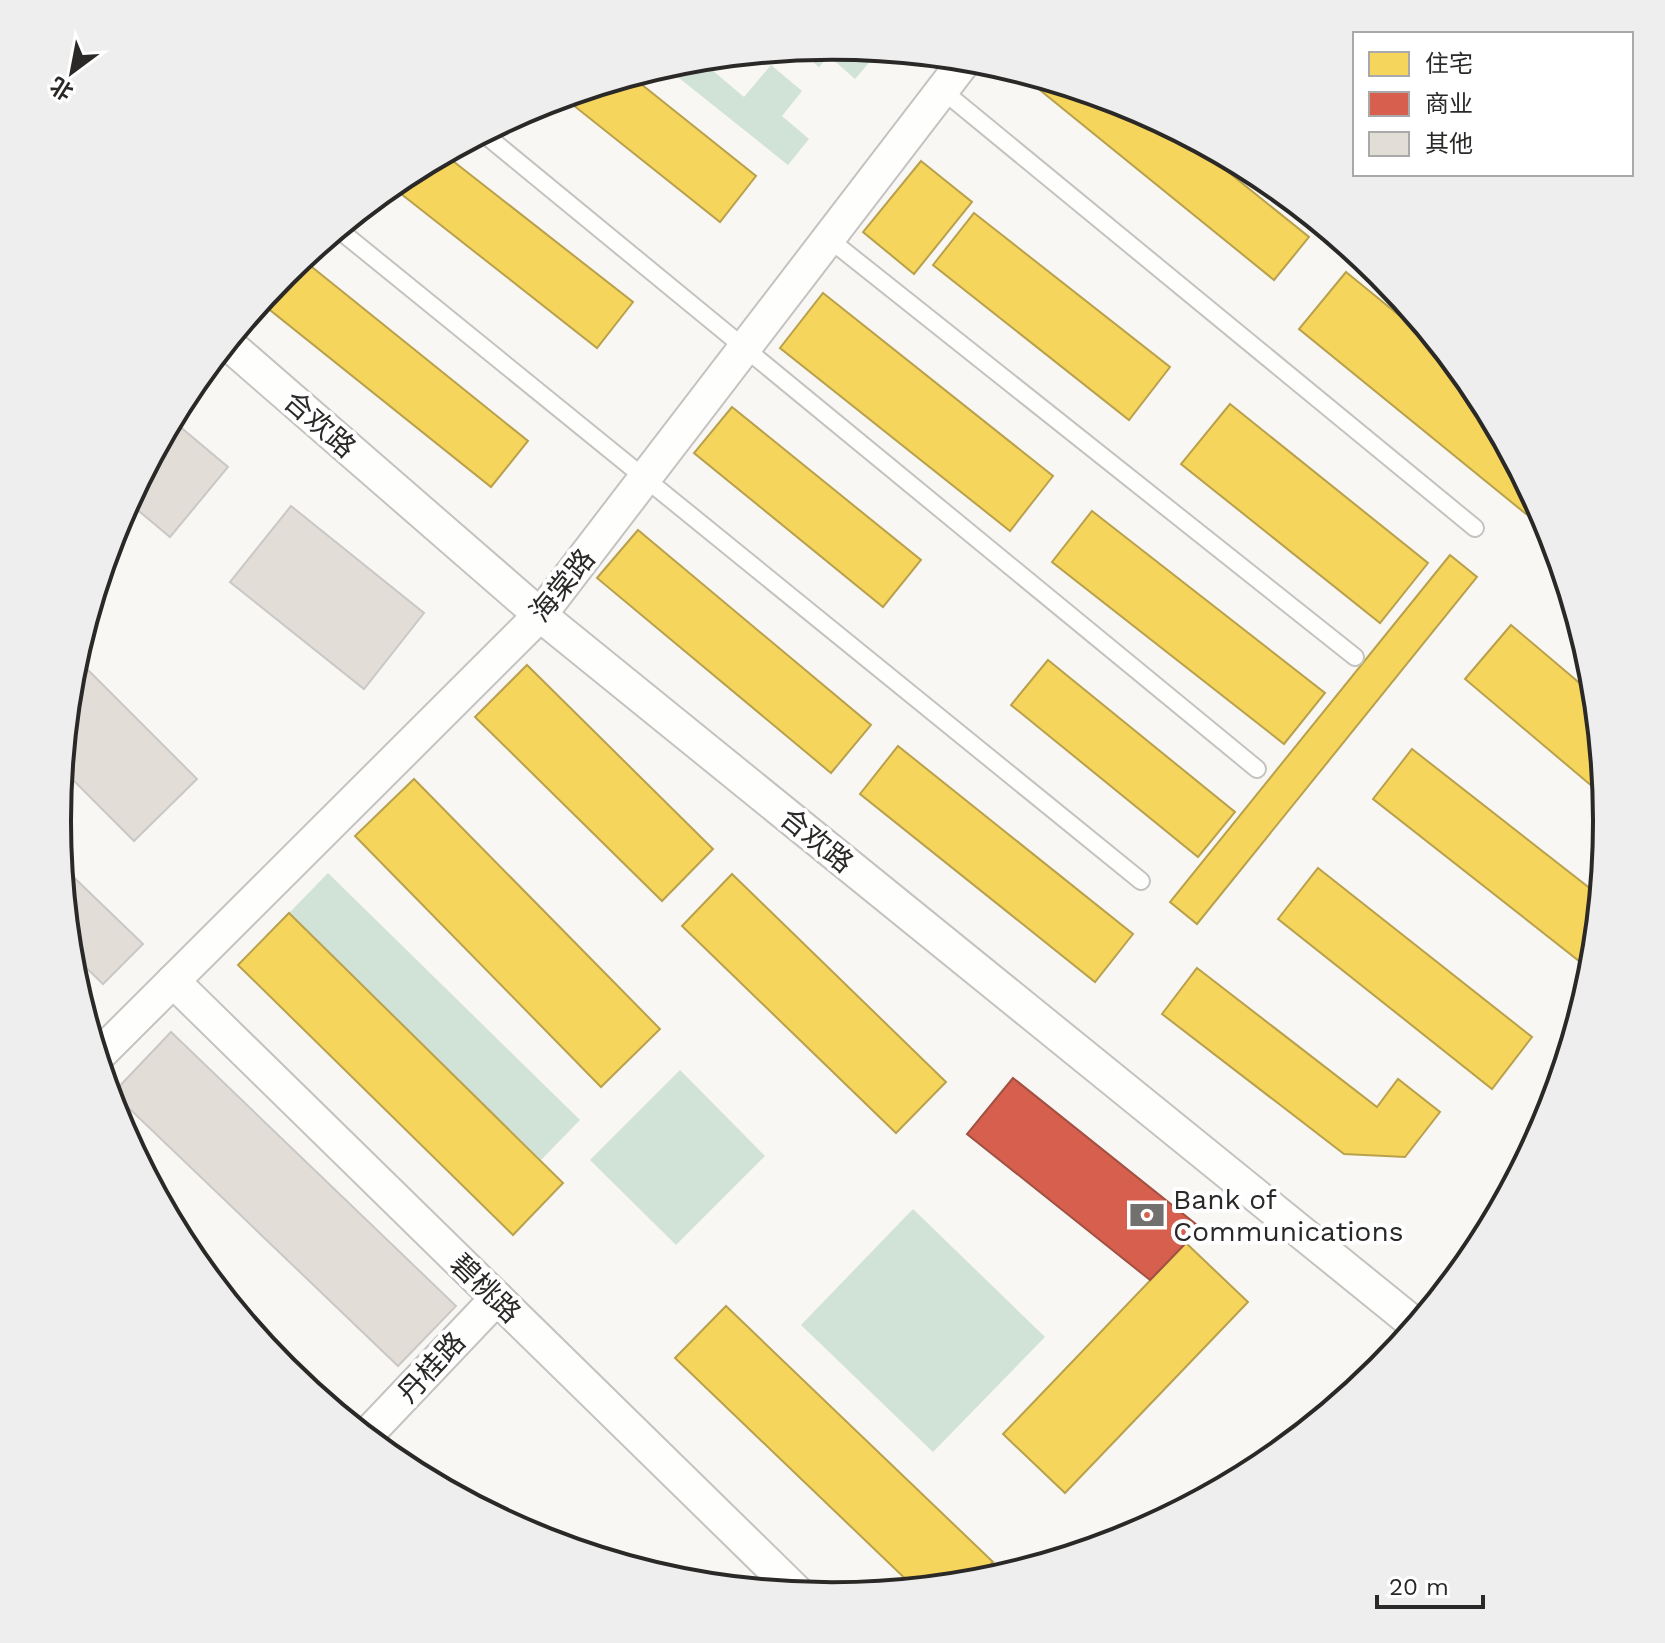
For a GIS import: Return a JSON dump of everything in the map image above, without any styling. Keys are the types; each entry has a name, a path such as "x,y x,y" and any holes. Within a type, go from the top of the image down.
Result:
{"street":[{"name":"海棠路","path":"106,1048 540,615 957,71"},
{"name":"合欢路","path":"235,350 540,615 1409,1319"},
{"name":"碧桃路","path":"173,981 786,1581"},
{"name":"丹桂路","path":"373,1429 497,1298"}],"lane":[{"path":"942,90 1475,528"},
{"path":"492,141 1257,769"},
{"path":"346,236 1141,881"},
{"path":"829,239 1355,657"}],"green space":[{"path":"825,60 819,67 812,61"},
{"path":"834,60 870,62 855,79"},
{"path":"771,65 802,91 782,116 809,139 788,165 677,77 712,70 744,97"},
{"path":"328,873 580,1120 541,1160 289,913"},
{"path":"680,1070 765,1156 676,1245 590,1160"},
{"path":"913,1209 1045,1337 933,1452 801,1325"}],"building: 住宅":[{"path":"642,85 756,176 720,222 574,105"},
{"path":"1038,88 1124,118 1213,162 1309,237 1274,280"},
{"path":"453,161 633,302 597,348 401,194"},
{"path":"921,161 972,202 914,274 863,232"},
{"path":"974,213 1170,367 1129,420 933,265"},
{"path":"311,267 528,441 491,487 269,309"},
{"path":"1346,272 1408,322 1437,358 1492,441 1526,514 1299,329"},
{"path":"823,293 1053,476 1010,531 780,348"},
{"path":"1230,404 1428,563 1380,623 1181,464"},
{"path":"732,407 921,560 883,607 694,453"},
{"path":"1092,511 1325,693 1284,744 1052,562"},
{"path":"638,530 871,725 831,773 597,578"},
{"path":"1450,555 1477,577 1197,924 1170,902"},
{"path":"1511,625 1581,684 1593,787 1465,679"},
{"path":"1048,660 1235,812 1198,857 1011,705"},
{"path":"527,665 713,849 662,901 475,717"},
{"path":"898,746 1133,934 1095,982 860,794"},
{"path":"1412,749 1590,889 1580,962 1373,799"},
{"path":"414,779 660,1029 601,1087 355,836"},
{"path":"1318,868 1532,1037 1492,1089 1278,919"},
{"path":"732,874 946,1082 896,1133 682,926"},
{"path":"289,913 563,1183 513,1235 238,965"},
{"path":"1197,968 1377,1107 1398,1079 1440,1112 1405,1157 1344,1154 1162,1014"},
{"path":"1186,1243 1248,1302 1065,1493 1003,1434"},
{"path":"726,1306 993,1562 981,1568 905,1579 675,1358"}],"building: 商业":[{"path":"1013,1078 1197,1225 1186,1243 1150,1280 967,1134"}],"building: 其他":[{"path":"181,428 228,467 170,537 138,510"},
{"path":"291,506 424,613 364,689 230,582"},
{"path":"87,669 197,779 134,841 73,780"},
{"path":"74,877 143,944 103,984 86,967"},
{"path":"171,1032 456,1306 398,1366 126,1106 119,1087"}],"place":[{"name":"Bank of Communications","path":"1147,1215"}]}
